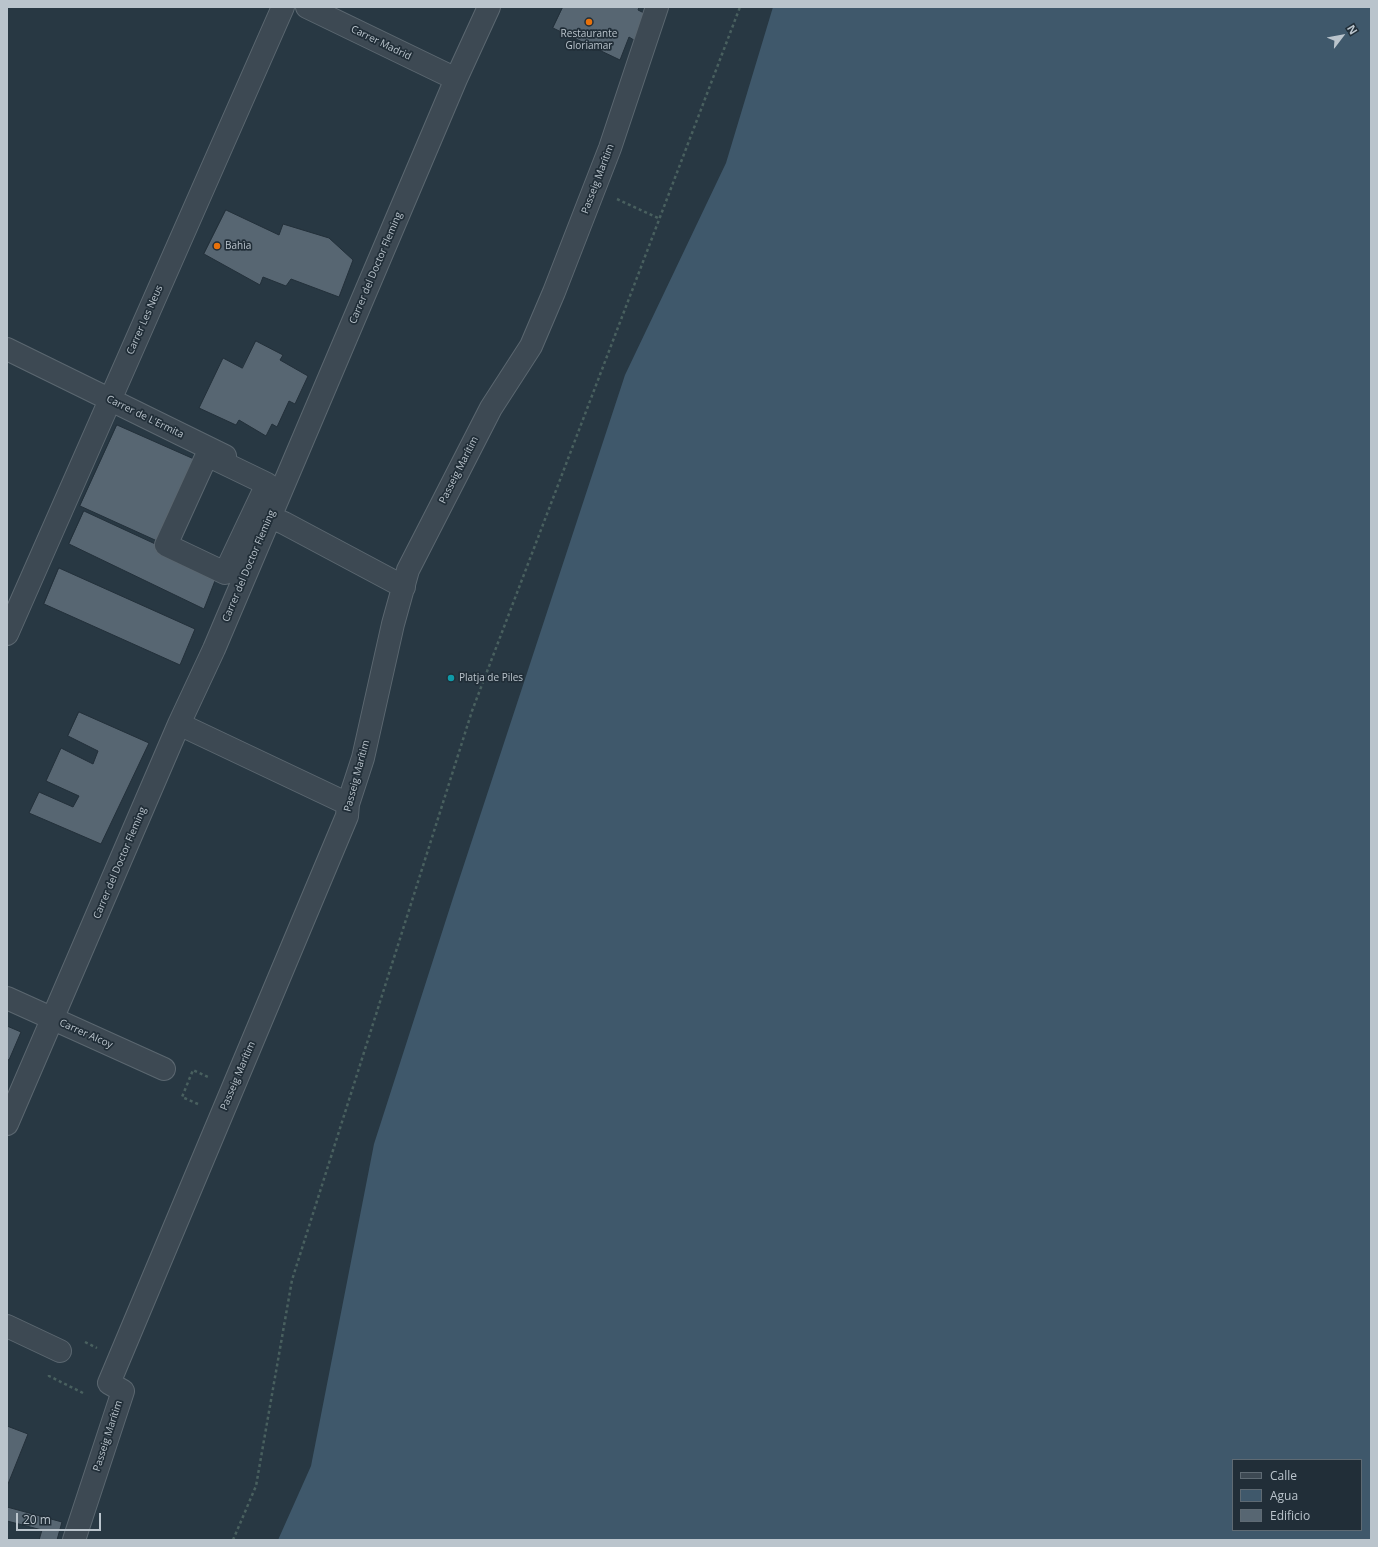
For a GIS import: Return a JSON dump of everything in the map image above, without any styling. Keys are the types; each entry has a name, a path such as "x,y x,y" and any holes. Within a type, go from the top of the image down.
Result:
{"street":[{"name":"Carrer Les Neus","path":"7,634 283,7"},
{"name":"Carrer Madrid","path":"307,7 456,79"},
{"name":"Carrer del Doctor Fleming","path":"7,1124 179,724 214,649 488,7"},
{"name":"Passeig Marítim","path":"74,1540 122,1391 109,1383 347,816 348,804 363,758 393,624 408,570 490,408 531,346 554,292 610,148 658,7"},
{"name":"Carrer de L'Ermita","path":"7,349 284,485"},
{"path":"207,455 267,484 225,573 166,546 207,455"},
{"path":"270,517 404,587"},
{"path":"179,724 348,804"},
{"name":"Carrer Alcoy","path":"7,998 164,1069"},
{"path":"7,1326 60,1351"}],"path":[{"path":"233,1540 256,1486 292,1280 472,711 740,7"},
{"path":"629,204 660,219"},
{"path":"200,1105 182,1097 193,1070 212,1079"},
{"path":"60,1351 49,1376 117,1409"}],"water":[{"path":"773,7 1371,7 1371,1540 278,1540 311,1466 374,1144 453,898 625,375 726,163"}],"building":[{"path":"563,7 639,7 638,10 648,15 637,42 629,37 620,60 553,28"},
{"path":"226,210 279,235 283,224 329,238 353,260 339,297 291,279 286,286 263,277 260,285 204,254"},
{"path":"256,341 283,355 280,360 308,376 295,404 289,401 277,427 272,424 266,436 239,420 236,425 199,408 223,358 242,368"},
{"path":"117,425 203,463 166,545 80,506"},
{"path":"84,511 218,573 204,609 69,544"},
{"path":"59,568 195,629 180,665 44,604"},
{"path":"79,712 149,743 101,844 29,813 39,792 73,807 79,796 46,781 61,748 93,764 98,751 68,736"},
{"path":"7,1026 21,1032 9,1060 7,1059"},
{"path":"7,1426 28,1434 8,1484 7,1484"},
{"path":"7,1507 62,1522 57,1540 39,1540 42,1530 7,1521"}],"place":[{"name":"Restaurante Gloriamar","path":"589,22"},
{"name":"Bahìa","path":"217,246"},
{"name":"Platja de Piles","path":"451,678"}]}
